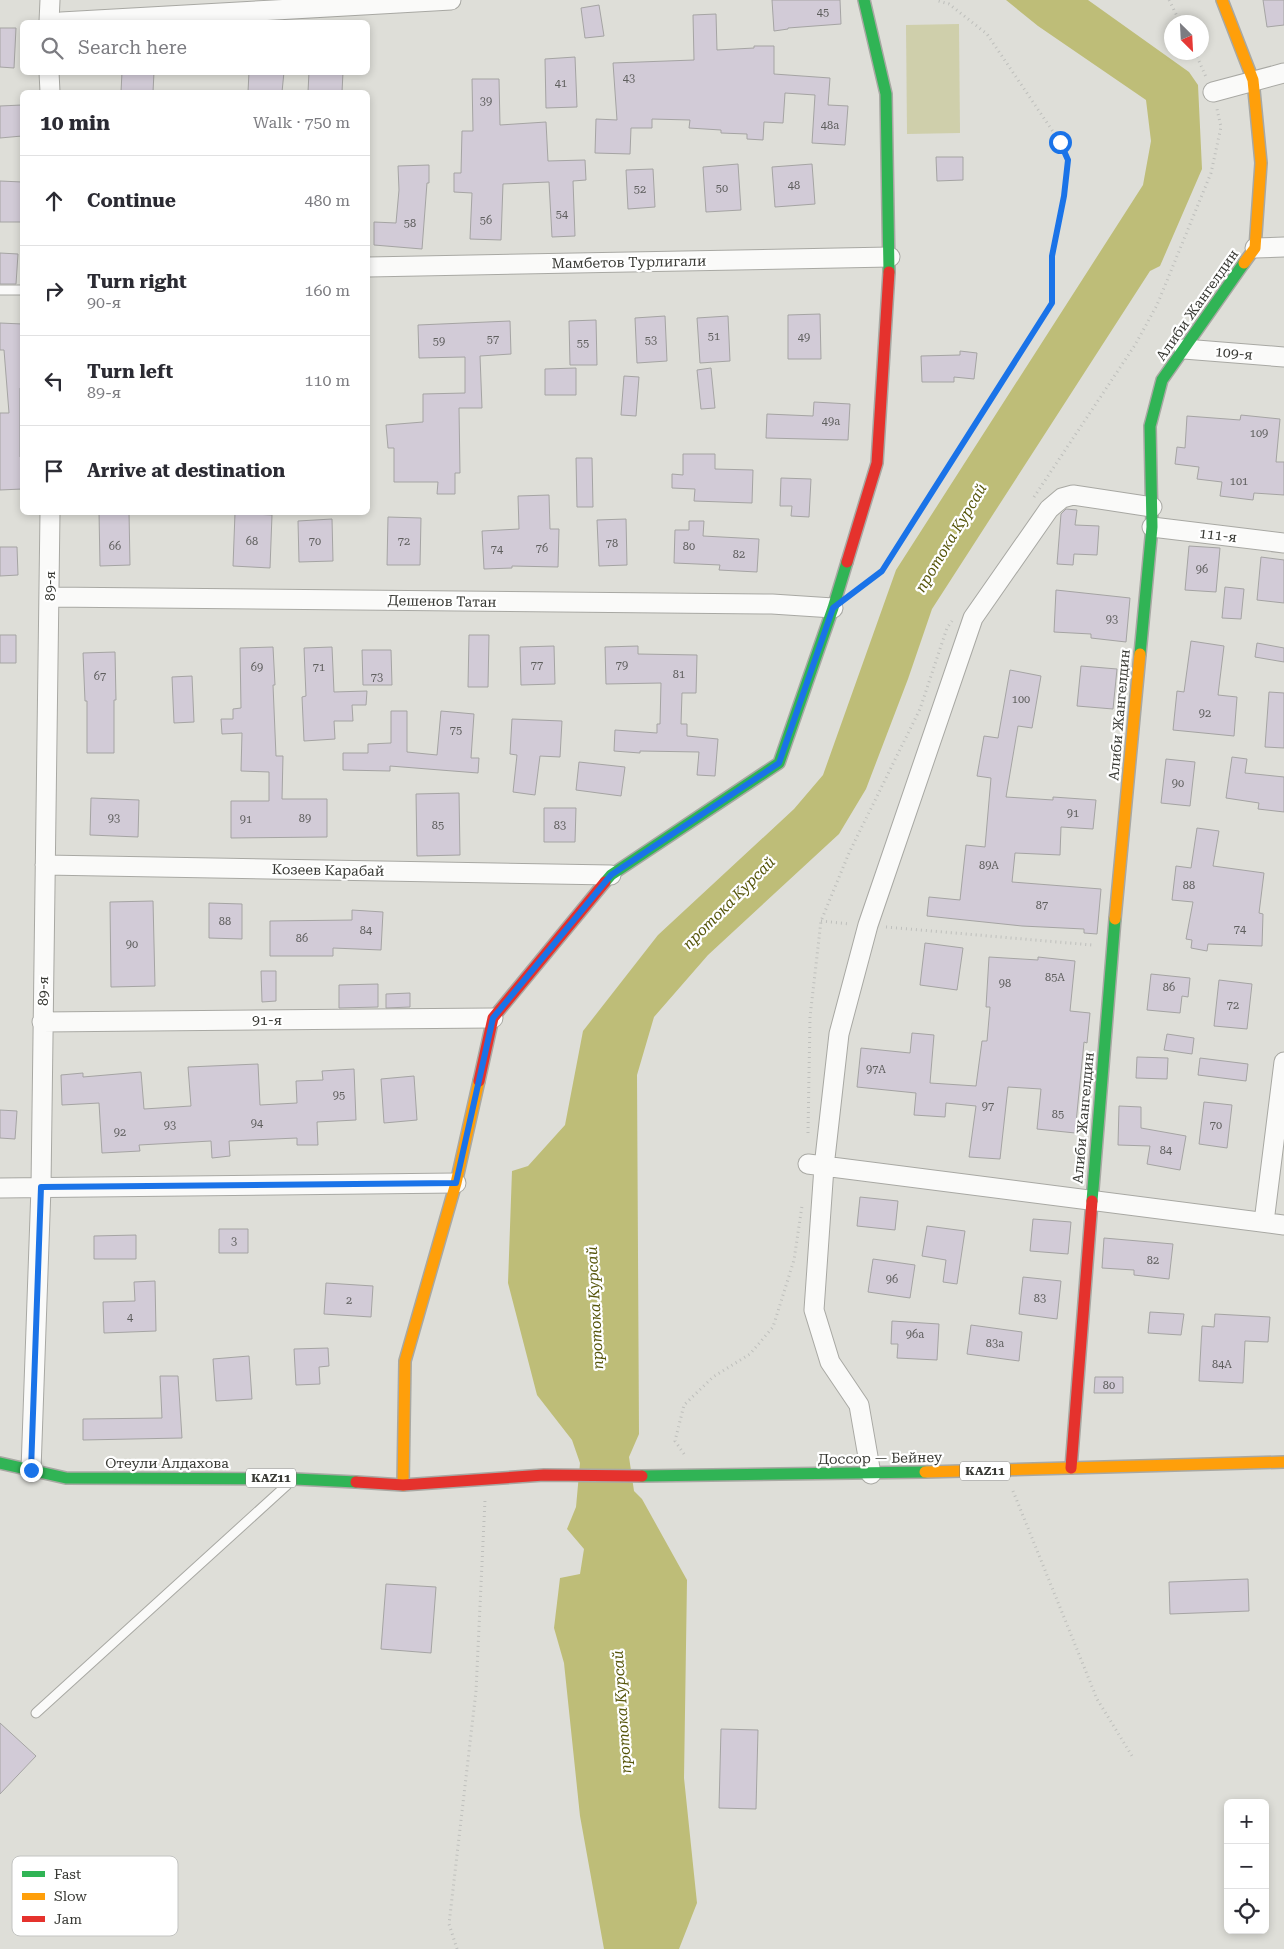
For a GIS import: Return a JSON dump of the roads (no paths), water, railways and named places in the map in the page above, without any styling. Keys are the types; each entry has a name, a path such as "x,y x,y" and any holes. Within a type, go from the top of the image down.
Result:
{"main road":[{"path":"403,1485 405,1361 456,1183 493,1018 611,875 779,763 833,608 877,464 890,257 886,94 864,0"},
{"name":"Алиби Жангелдин","path":"1071,1468 1112,947 1152,528 1150,426 1162,380 1255,248 1262,163 1253,80 1222,0"},
{"name":"Доссор — Бейнеу","path":"544,1475 870,1474 1284,1462"},
{"name":"Отеули Алдахова","path":"0,1463 66,1478 295,1479 403,1485 544,1475"}],"street":[{"path":"49,20 50,0"},
{"path":"96,20 451,0"},
{"path":"1213,92 1284,73"},
{"path":"49,75 50,90"},
{"path":"1255,248 1284,248"},
{"name":"Мамбетов Турлигали","path":"370,267 890,257"},
{"name":"109-я","path":"1184,349 1284,357"},
{"path":"870,1474 859,1405 830,1362 814,1310 816,1166 839,1034 868,925 973,618 1050,508 1062,498 1073,495 1152,507"},
{"name":"89-я","path":"31,1470 41,1187 50,515"},
{"name":"111-я","path":"1152,528 1284,543"},
{"name":"Дешенов Татан","path":"50,597 772,604 833,608"},
{"name":"Козеев Карабай","path":"45,865 611,875"},
{"name":"91-я","path":"42,1022 493,1018"},
{"path":"1264,1222 1284,1062"},
{"path":"816,1166 1284,1225"},
{"path":"0,1188 456,1183"}],"lane":[{"path":"0,290 20,290"},
{"path":"36,1713 295,1479"}],"water":[{"name":"протока Курсай","path":"1006,0 1088,0 1164,54 1164,60 1172,60 1189,72 1198,85 1202,169 1160,266 1150,271 932,609 908,679 866,789 839,834 708,955 654,1017 637,1075 639,1434 629,1457 634,1491 642,1499 687,1580 684,1778 697,1903 679,1949 604,1949 580,1816 564,1663 554,1628 560,1578 580,1574 584,1549 567,1529 576,1507 580,1463 572,1440 537,1395 508,1283 512,1171 528,1166 565,1125 583,1031 658,935 794,809 823,775 896,570 1143,185 1151,141 1146,100 1038,26"}]}
